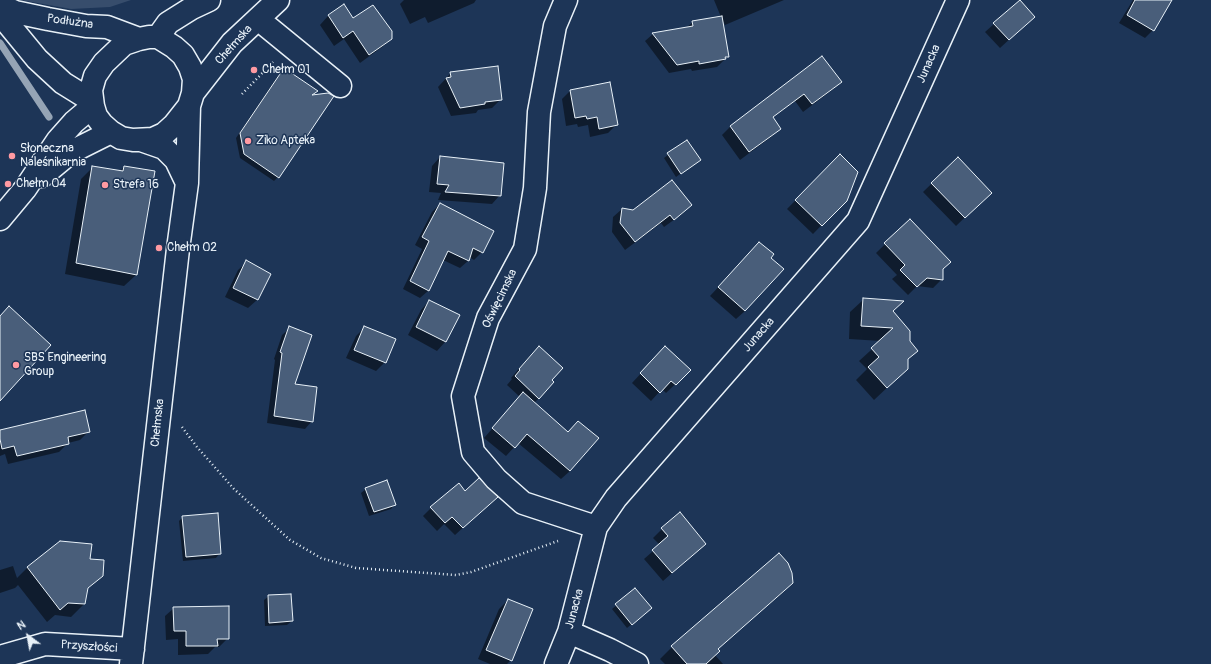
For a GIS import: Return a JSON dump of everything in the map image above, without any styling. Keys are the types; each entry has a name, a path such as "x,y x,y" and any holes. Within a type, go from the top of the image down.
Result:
{"street":[{"path":"148,38 174,47 183,55 190,67 194,79 191,99 174,125 164,134 153,139 133,140 121,138 102,124 96,116 93,104 92,90 96,76 104,62 124,44 148,38 192,8 209,0"},
{"name":"Chełmska","path":"132,657 178,249 187,183 191,99 232,43 278,0"},
{"name":"Oświęcimska","path":"566,0 555,26 539,112 535,188 525,249 488,318 463,396 474,452 496,479 523,503 596,526"},
{"name":"Junacka","path":"556,664 569,632 596,526 616,498 858,221 958,0"},
{"name":"Podłużna","path":"0,5 16,12 48,20 86,26 107,27 148,38"},
{"path":"0,14 37,60 63,83 93,104"},
{"path":"258,19 340,86"},
{"path":"0,219 25,189 58,140 93,104"},
{"path":"25,189 71,152 111,132"},
{"path":"141,140 164,148 176,160 187,183"},
{"path":"569,632 637,664"},
{"name":"Przyszłości","path":"0,657 45,644 132,657"}],"path":[{"path":"242,94 290,45"},
{"path":"158,423 180,425 234,489 290,540 321,558 356,568 456,575 471,572 516,556"}],"shaded area":[{"path":"21,0 131,0 110,7 71,9"}],"building":[{"path":"1020,0 1035,17 1009,40 993,23"},
{"path":"1135,0 1172,0 1154,31 1127,15"},
{"path":"344,4 353,18 373,5 392,31 392,39 369,55 353,31 343,38 328,15"},
{"path":"722,16 729,57 725,57 726,59 699,64 699,61 677,65 652,33 693,26 692,21"},
{"path":"822,56 842,82 812,104 804,94 773,117 781,129 749,152 730,126"},
{"path":"498,66 502,100 485,102 485,104 460,108 446,78 451,77 450,72"},
{"path":"284,68 318,91 312,95 328,93 334,96 279,178 244,154 240,133"},
{"path":"610,82 618,125 599,129 597,117 587,119 586,116 575,118 570,90"},
{"path":"687,140 701,160 681,174 667,153"},
{"path":"840,154 858,172 847,201 822,226 795,200"},
{"path":"440,156 504,163 501,196 445,192 449,185 437,184"},
{"path":"958,157 992,193 965,218 931,183"},
{"path":"92,166 123,171 124,166 155,171 137,275 76,263"},
{"path":"672,180 692,205 674,220 670,215 635,242 620,223 622,208 633,210"},
{"path":"440,203 494,231 483,253 473,248 469,261 448,251 429,291 410,281 429,241 422,237"},
{"path":"910,219 951,262 943,269 943,280 927,278 917,287 900,270 905,265 884,243"},
{"path":"759,242 774,254 771,258 784,269 745,311 718,287"},
{"path":"246,260 271,274 258,300 233,288"},
{"path":"863,298 904,301 893,311 910,331 910,341 918,351 908,359 908,369 887,388 868,367 879,357 871,348 893,328 861,326"},
{"path":"429,300 460,315 446,342 416,327"},
{"name":"SBS Engineering Group","path":"9,306 51,345 0,401 0,316"},
{"path":"289,326 312,335 295,384 317,387 313,422 274,416 282,353 280,352"},
{"path":"364,326 396,339 386,363 354,350"},
{"path":"539,346 563,368 552,380 554,382 539,399 515,376 520,370 519,369"},
{"path":"665,346 691,370 676,385 671,381 660,393 640,373"},
{"path":"523,392 568,432 578,421 599,438 570,471 527,434 515,448 492,428"},
{"path":"85,410 90,432 68,437 69,444 17,456 14,446 2,449 0,430"},
{"path":"479,478 498,497 463,528 452,517 445,523 430,507 459,483 465,491"},
{"path":"387,480 396,505 374,512 365,488"},
{"path":"680,512 706,544 672,573 652,550 668,536 661,528"},
{"path":"218,513 221,554 186,557 182,516"},
{"path":"60,541 92,544 90,559 104,560 103,576 88,588 85,604 68,603 60,610 27,567"},
{"path":"779,553 788,563 792,573 793,583 718,649 720,651 706,664 687,664 671,646"},
{"path":"635,588 652,608 632,625 615,604"},
{"path":"291,594 293,621 269,623 268,595"},
{"path":"508,599 533,609 512,661 486,650"},
{"path":"229,606 229,639 217,639 218,646 186,646 186,631 174,631 173,607"}],"waterway":[{"path":"0,43 49,117"}],"place":[{"name":"Chełm 01","path":"254,70"},
{"name":"Ziko Apteka","path":"248,141"},
{"name":"Słoneczna Naleśnikarnia","path":"12,156"},
{"name":"Chełm 04","path":"8,184"},
{"name":"Strefa 16","path":"105,185"},
{"name":"Chełm 02","path":"159,248"},
{"name":"SBS Engineering Group","path":"16,365"}]}
